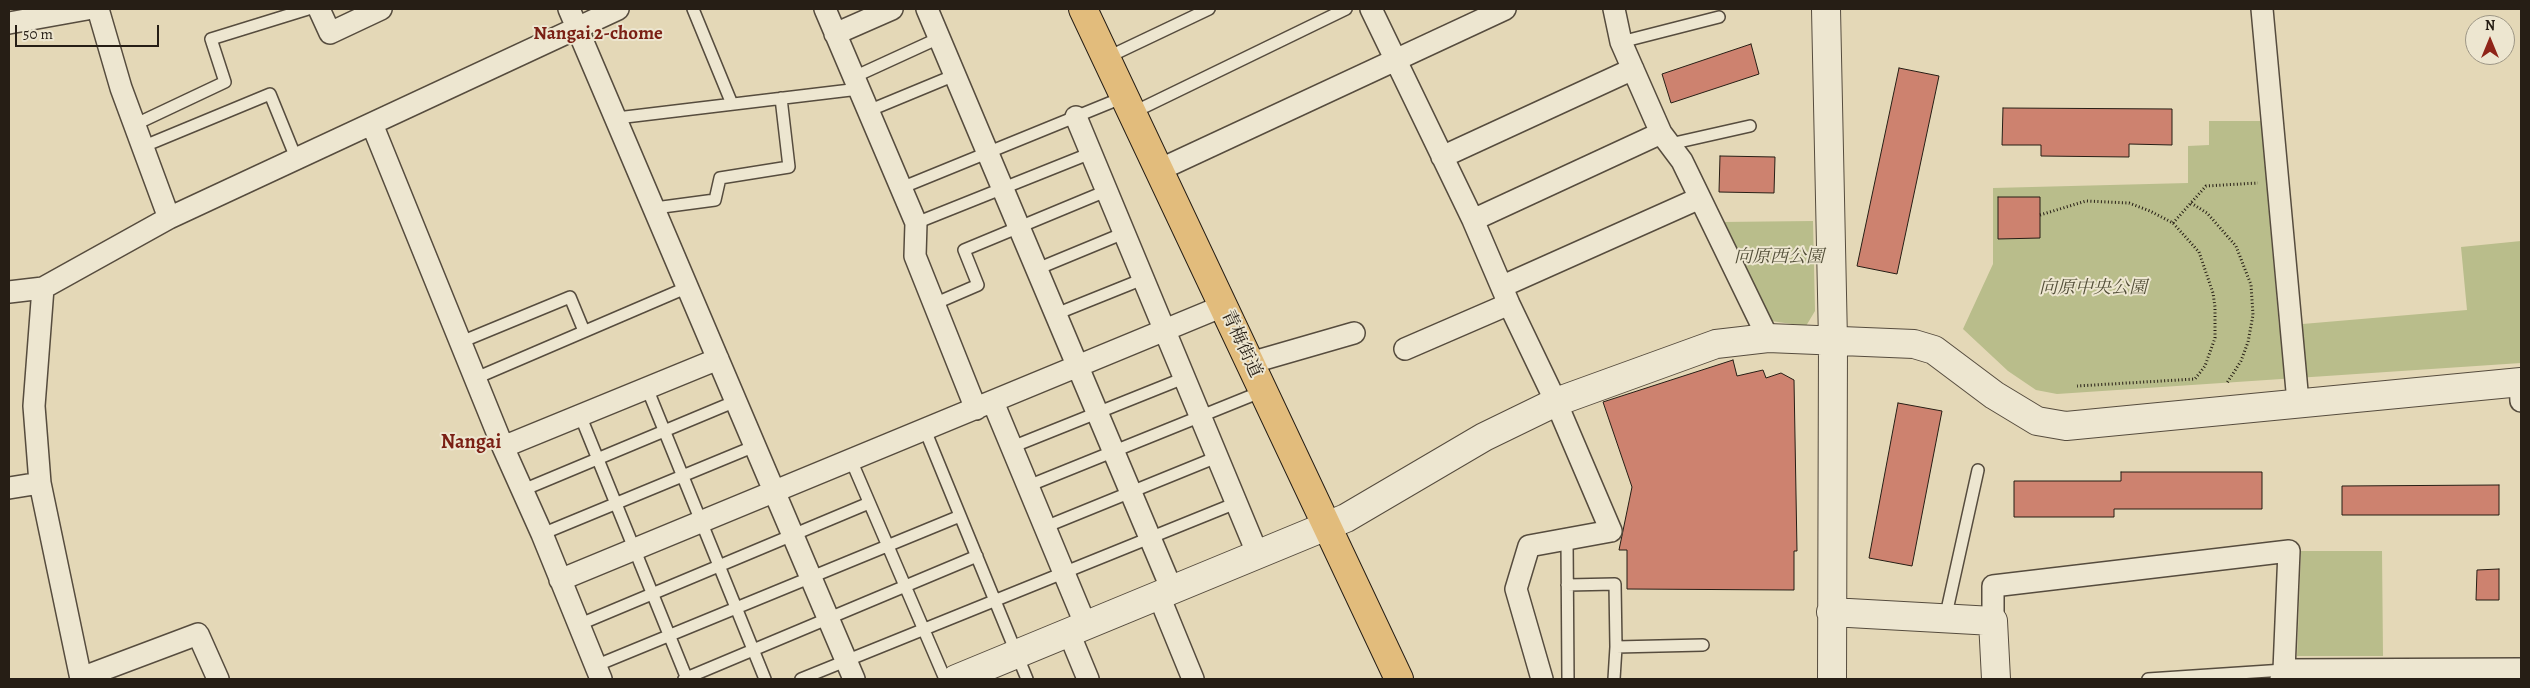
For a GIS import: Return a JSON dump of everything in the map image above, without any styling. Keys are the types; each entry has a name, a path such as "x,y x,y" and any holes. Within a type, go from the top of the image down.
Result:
{"main road":[{"name":"青梅街道","path":"1082,9 1399,679"}],"street":[{"path":"9,23 86,9"},
{"path":"98,9 134,125 169,218"},
{"path":"319,9 330,33 381,9"},
{"path":"9,292 43,288 169,218 372,124 574,18 618,9"},
{"path":"825,9 916,223 914,256 934,304 984,405 1012,447 1064,572 1088,679"},
{"path":"835,34 892,9"},
{"path":"927,9 1150,538 1193,679"},
{"path":"1371,9 1473,220 1556,402 1611,532 1529,546 1516,589 1542,679"},
{"path":"1159,170 1505,9"},
{"path":"1614,9 1621,42 1665,139 1682,161 1768,338"},
{"path":"1826,9 1832,341 1832,679"},
{"path":"2262,9 2298,402"},
{"path":"574,18 850,670"},
{"path":"1442,157 1633,70"},
{"path":"1076,117 1258,555"},
{"path":"372,124 503,447 542,534 598,673"},
{"path":"1473,220 1665,139"},
{"path":"1404,349 1506,295 1700,198"},
{"path":"43,288 34,406 40,483 81,679 198,634 218,679"},
{"path":"560,580 1223,306"},
{"path":"1250,363 1354,333"},
{"path":"956,679 1346,518 1484,437 1556,402 1716,344 1768,338 1914,344 1934,350 2018,410 2037,421 2066,426 2298,402 2521,388"},
{"path":"503,447 718,359"},
{"path":"9,488 40,483"},
{"path":"1996,679 1993,586 2289,551 2282,675 2521,669"},
{"path":"1832,612 1993,622"}],"lane":[{"path":"134,125 225,82 211,39 308,9"},
{"path":"693,9 732,104"},
{"path":"1106,58 1209,9"},
{"path":"901,188 1076,117 1128,105 1346,9"},
{"path":"1621,42 1719,17"},
{"path":"617,118 781,98 856,83 939,38"},
{"path":"868,111 955,74"},
{"path":"142,147 270,94 296,158"},
{"path":"655,208 715,200 720,178 789,167 781,98"},
{"path":"1665,139 1750,126"},
{"path":"916,223 1091,153"},
{"path":"934,304 978,285 964,250 1106,191"},
{"path":"1037,270 1124,233"},
{"path":"1056,314 1143,279"},
{"path":"476,378 688,287"},
{"path":"461,342 570,298 584,331"},
{"path":"1012,447 1184,378"},
{"path":"646,388 765,679"},
{"path":"1028,486 1263,391"},
{"path":"523,490 736,401"},
{"path":"580,415 686,679 977,556"},
{"path":"925,430 1027,679"},
{"path":"542,534 755,446"},
{"path":"1045,527 1217,457"},
{"path":"851,460 945,679"},
{"path":"1945,619 1978,470"},
{"path":"578,625 870,502"},
{"path":"801,679 850,670 924,629 1236,503"},
{"path":"598,673 669,636 960,516"},
{"path":"1567,540 1568,679"},
{"path":"1567,585 1615,584 1616,647 1614,679"},
{"path":"1616,647 1703,645"},
{"path":"2148,679 2282,675"}],"path":[{"path":"2173,223 2206,186 2277,182"},
{"path":"2040,215 2086,201 2129,203 2173,223 2199,252 2213,293 2216,325 2215,338 2205,366 2196,379 2077,386"},
{"path":"2191,203 2207,214 2236,246 2252,285 2253,315 2248,342 2241,361 2227,383"}],"green space":[{"name":"向原中央公園","path":"2209,121 2261,121 2279,326 2467,310 2461,247 2521,241 2521,363 2057,394 2036,390 2008,371 1963,329 1993,264 1993,188 2188,183 2188,146 2209,145"},
{"name":"向原西公園","path":"1813,221 1815,311 1806,326 1771,321 1721,222"},
{"path":"2301,551 2382,551 2383,656 2297,656"}],"building":[{"path":"1751,44 1759,74 1671,103 1662,74"},
{"path":"1899,68 1939,76 1897,274 1857,266"},
{"path":"2003,108 2172,109 2172,145 2129,144 2129,157 2041,156 2041,145 2002,145"},
{"path":"1720,156 1775,157 1774,193 1719,192"},
{"path":"1998,197 2040,197 2040,238 1998,239"},
{"path":"1733,360 1737,376 1763,370 1766,378 1781,373 1794,380 1797,551 1794,551 1794,590 1627,589 1627,550 1619,550 1632,487 1603,402"},
{"path":"1898,403 1942,411 1912,566 1869,558"},
{"path":"2121,472 2262,472 2262,509 2114,509 2114,517 2014,517 2014,481 2121,481"},
{"path":"2499,485 2499,515 2342,515 2342,486"},
{"path":"2499,569 2499,600 2476,600 2477,570"}],"district":[{"name":"Nangai 2-chome","path":"598,34"},
{"name":"Nangai","path":"471,443"}]}
